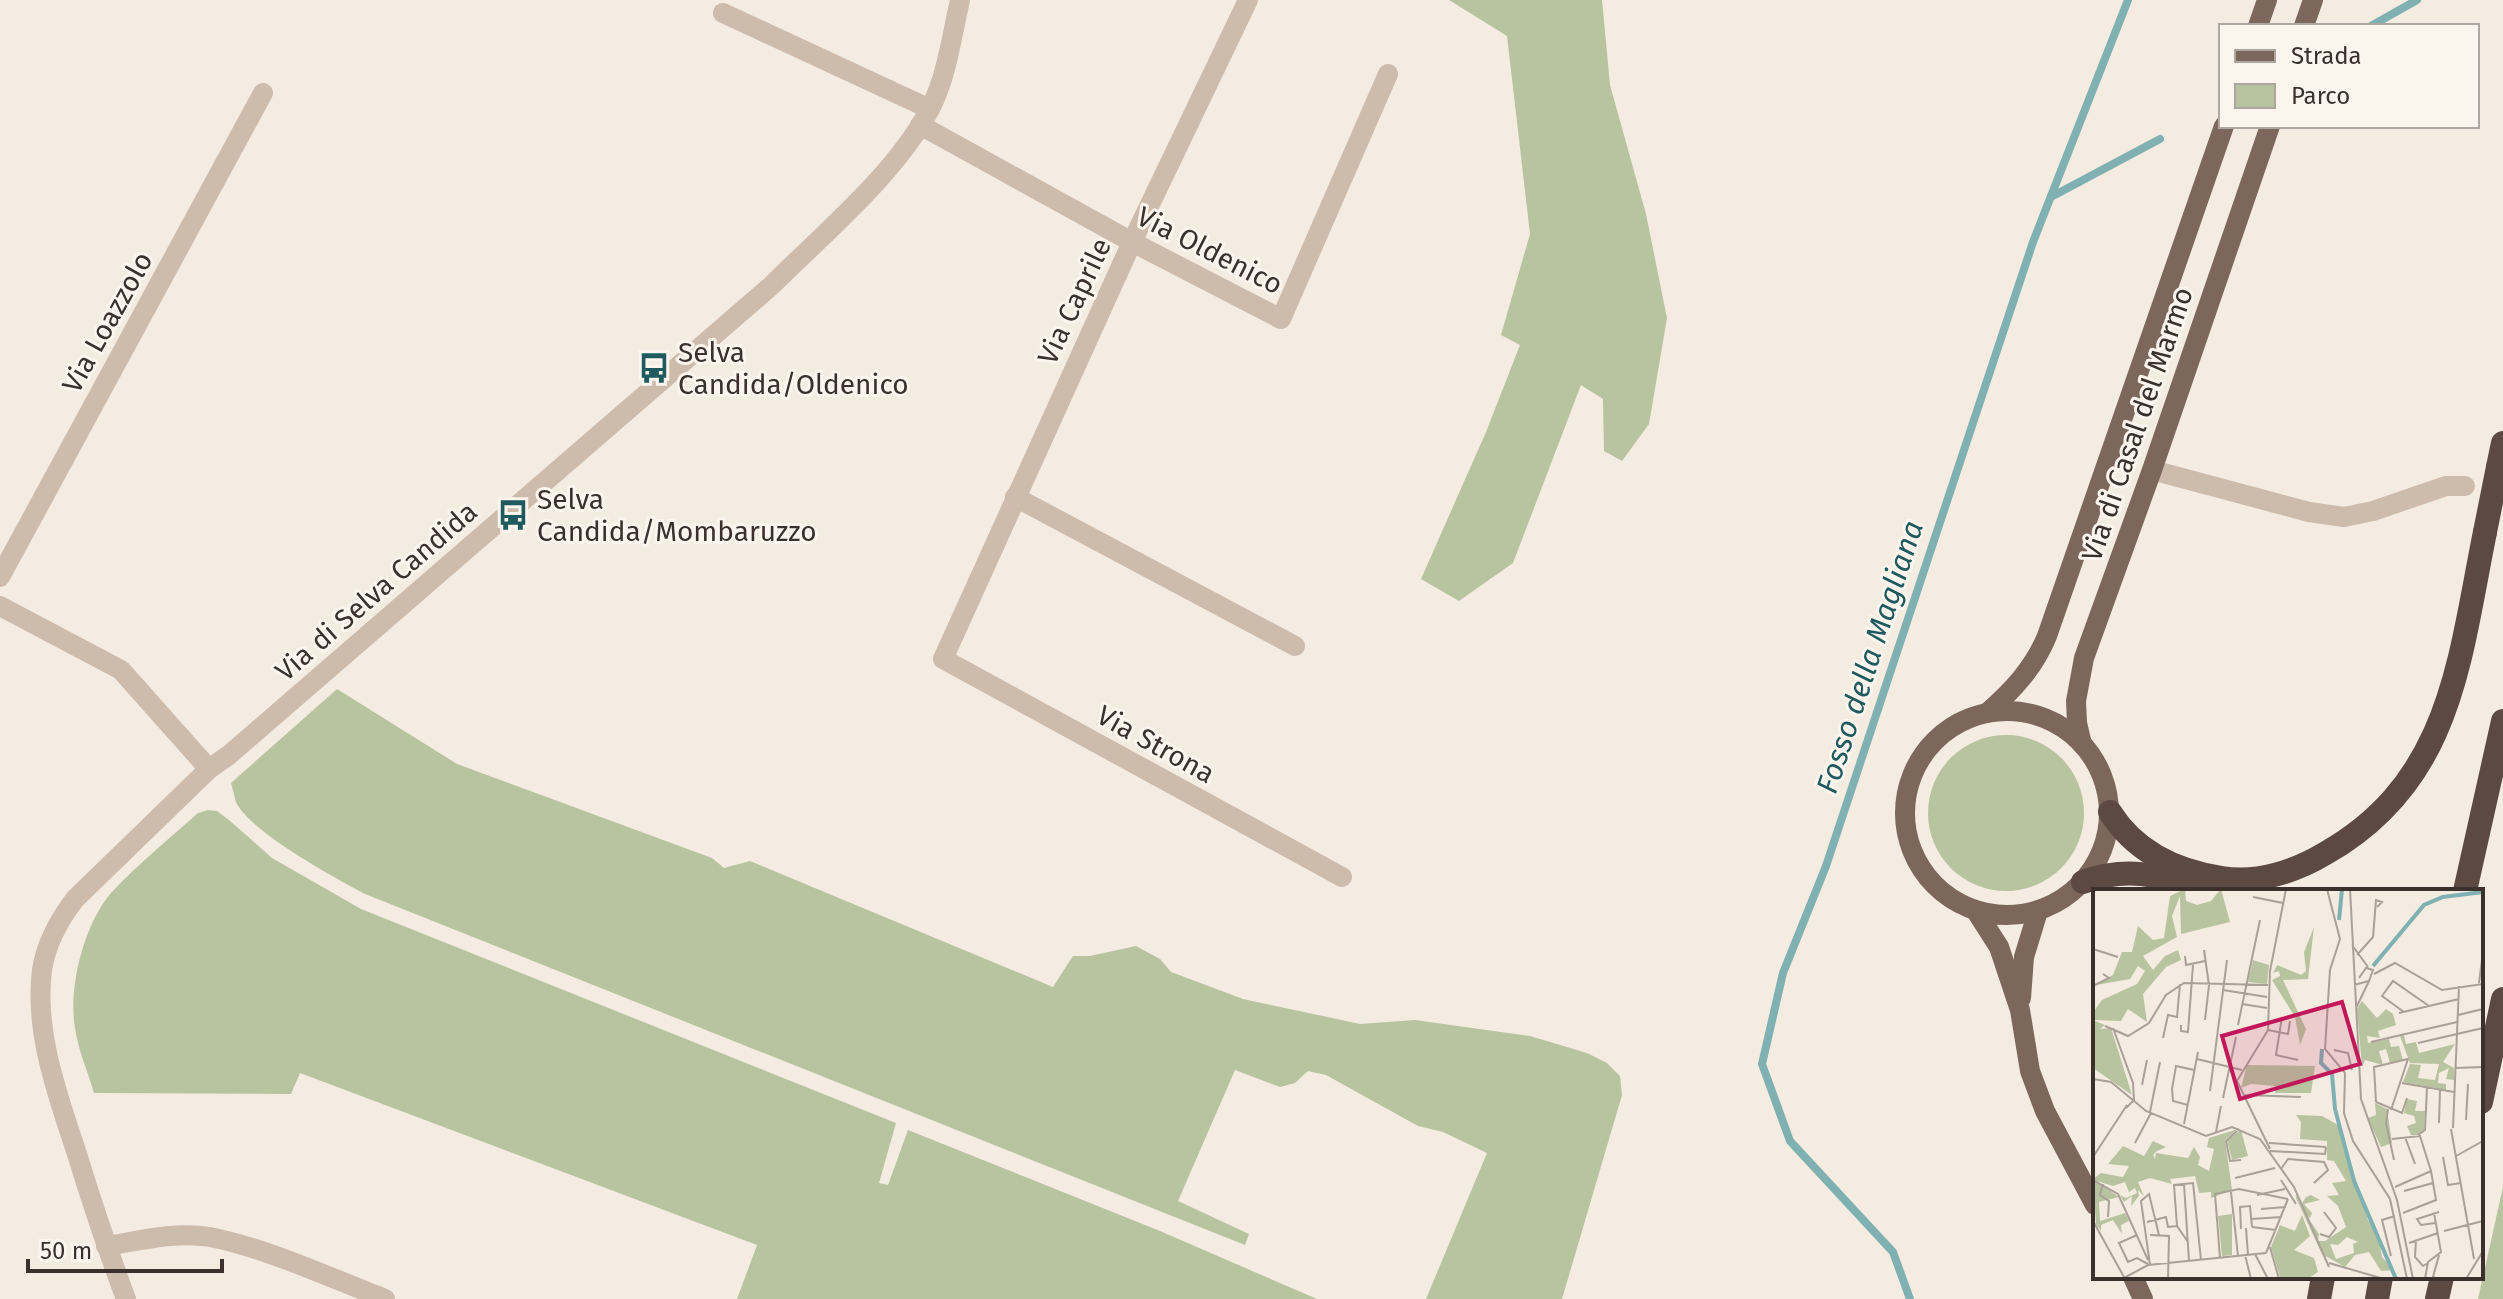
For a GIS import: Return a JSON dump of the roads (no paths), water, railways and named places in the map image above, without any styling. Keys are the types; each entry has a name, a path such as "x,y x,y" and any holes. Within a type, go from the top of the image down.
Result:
{"highway":[{"path":"2110,812 2135,841 2158,859 2224,879 2256,879 2302,866 2357,834 2384,810 2416,771 2445,710 2462,645 2503,443"},
{"path":"2465,889 2503,721"},
{"path":"2083,882 2115,873 2148,873 2192,889"},
{"path":"2483,1092 2503,999"},
{"path":"2483,1095 2503,1032"},
{"path":"2319,1299 2323,1279"},
{"path":"2377,1299 2381,1279"},
{"path":"2437,1299 2442,1279"}],"main road":[{"path":"2259,24 2267,0"},
{"path":"2305,24 2313,0"},
{"name":"Via di Casal del Marmo","path":"1987,713 2029,671 2047,636 2223,128"},
{"name":"Via di Casal del Marmo","path":"2082,744 2076,713 2079,676 2269,128"},
{"path":"2021,712 2055,724 2082,744 2097,764 2106,787 2110,812 2104,850 2083,882 2038,911 2007,916 1976,911 1949,896 1924,872 1909,842 1905,808 1912,775 1930,747 1956,725 1987,713 2021,712"},
{"path":"1976,911 1999,947 2020,1010 2030,1071 2038,1095 2093,1201"},
{"path":"2020,1010 2024,957 2038,911"},
{"path":"2134,1279 2143,1299"}],"street":[{"name":"Via di Selva Candida","path":"126,1299 60,1102 47,1046 41,1010 43,966 59,920 75,899 209,769 229,755 771,286 889,166 925,117 940,82 960,0"},
{"name":"Via Caprile","path":"943,659 1132,242 1248,0"},
{"name":"Via Oldenico","path":"723,13 925,117 1132,242 1281,319 1388,74"},
{"name":"Via Loazzolo","path":"0,577 263,93"},
{"path":"2152,470 2309,512 2344,517 2373,511 2446,486 2465,486"},
{"path":"1015,497 1295,646"},
{"path":"0,606 121,670 209,769"},
{"name":"Via Strona","path":"943,659 1342,877"},
{"path":"106,1246 175,1235 209,1237 271,1256 385,1299"}],"waterway":[{"name":"Fosso della Magliana","path":"1910,1299 1893,1252 1790,1141 1762,1064 1783,973 1826,866 2033,242 2128,0"},
{"path":"2375,24 2417,0"},
{"path":"2051,197 2160,139"}],"place":[{"name":"Selva Candida/Oldenico","path":"654,368"},
{"name":"Selva Candida/Mombaruzzo","path":"513,515"}]}
